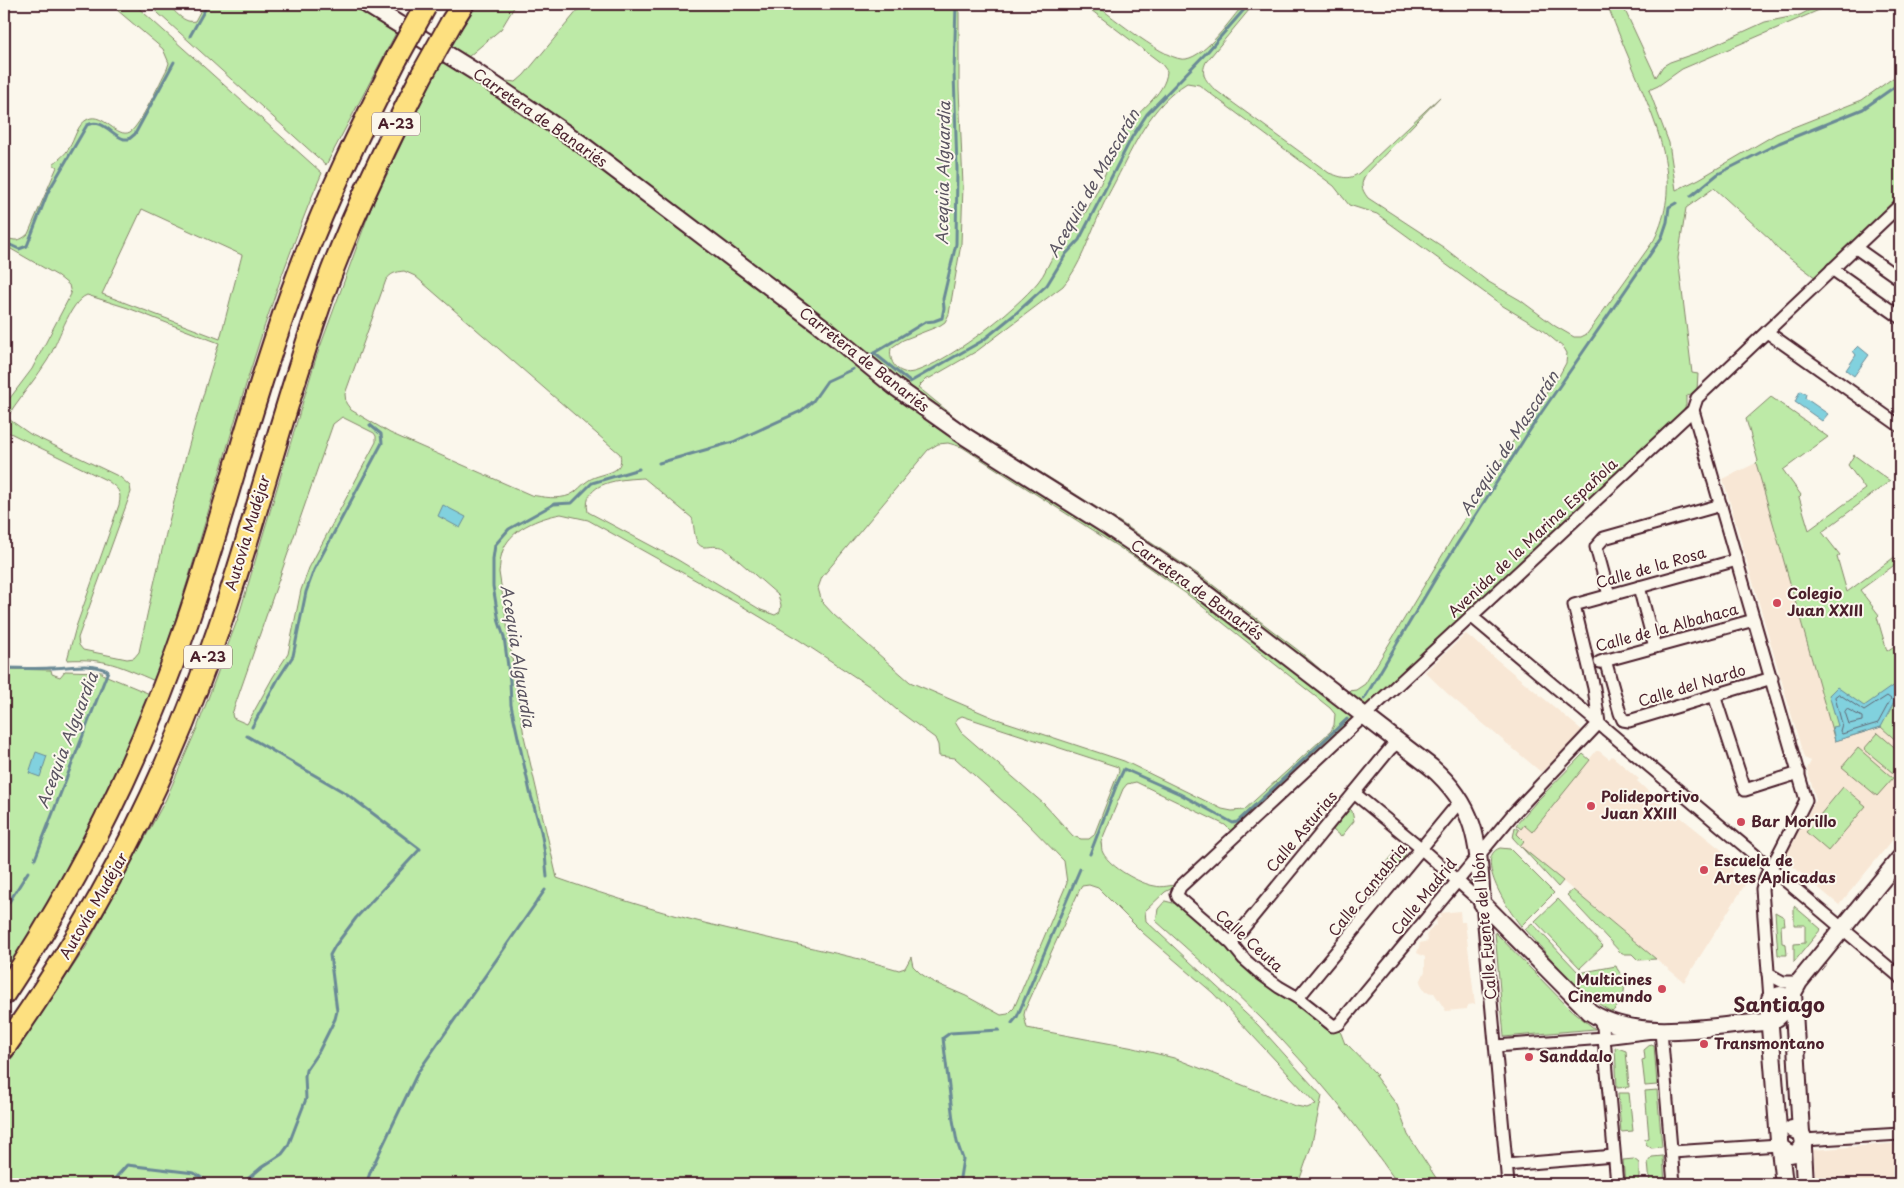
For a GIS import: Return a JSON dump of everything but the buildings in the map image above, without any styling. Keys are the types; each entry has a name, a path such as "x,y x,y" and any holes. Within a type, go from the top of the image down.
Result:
{"highway":[{"name":"Autovía Mudéjar","path":"4,1048 58,968 112,876 149,802 185,720 227,602 306,343 345,237 371,176 423,73 463,4"},
{"name":"Autovía Mudéjar","path":"4,994 44,932 84,862 125,779 155,709 200,583 273,345 300,268 348,154 426,6"}],"street":[{"name":"Carretera de Banariés","path":"366,4 474,71 564,132 812,319 894,386 966,437 1106,525 1192,583 1364,716"},
{"name":"Avenida de la Marina Española","path":"1180,887 1693,410 1696,398 1900,205"},
{"path":"1856,248 1900,279"},
{"path":"1832,269 1900,317"},
{"path":"1767,332 1900,426"},
{"path":"1693,410 1772,678 1806,803 1766,876 1762,895 1770,1021 1784,1184"},
{"path":"1609,595 1596,547 1604,538 1721,505"},
{"name":"Calle de la Rosa","path":"1574,605 1736,560"},
{"path":"1639,587 1655,646"},
{"name":"Calle de la Albahaca","path":"1574,605 1595,694 1599,723"},
{"path":"1471,616 1900,977"},
{"name":"Calle de la Albahaca","path":"1588,665 1754,620"},
{"name":"Calle del Nardo","path":"1605,660 1624,720 1629,721 1772,678"},
{"path":"1714,695 1745,790 1799,773"},
{"name":"Calle Fuente del Ibón","path":"1364,716 1442,777 1461,800 1473,826 1479,854 1508,1184"},
{"name":"Calle Madrid","path":"1336,1026 1537,787 1599,723"},
{"name":"Calle Asturias","path":"1230,943 1390,749 1398,742"},
{"path":"1354,793 1459,880 1583,1007 1598,1018 1612,1024 1629,1029 1661,1031"},
{"name":"Calle Cantabria","path":"1298,998 1461,800"},
{"path":"1805,1184 1792,1001 1795,988 1900,858"},
{"name":"Calle Ceuta","path":"1180,887 1177,894 1181,900 1230,943 1260,974 1298,998 1330,1024 1336,1026"},
{"path":"1768,974 1783,982 1799,982"},
{"path":"1770,999 1780,995 1792,1001"},
{"path":"1496,1046 1604,1038 1770,1021 1782,1015 1792,1001"},
{"path":"1598,1018 1603,1026 1617,1184"},
{"path":"1661,1031 1674,1184"},
{"path":"1780,1143 1787,1130 1795,1129 1803,1140"},
{"path":"1803,1140 1900,1134"},
{"path":"1780,1143 1790,1154 1797,1153 1803,1140"},
{"path":"1672,1152 1780,1143"},
{"path":"1506,1166 1614,1156"}],"shaded area":[{"name":"Colegio Juan XXIII","path":"1756,463 1835,741 1881,727 1900,744 1900,831 1839,905 1784,859 1816,799 1807,769 1811,761 1804,758 1723,479"},
{"path":"1466,634 1583,731 1566,750 1541,772 1449,695 1425,672"},
{"path":"1596,751 1599,751 1609,759 1612,756 1639,779 1637,781 1649,792 1738,863 1732,871 1746,883 1684,982 1520,846 1516,834 1524,825 1532,831"},
{"path":"1460,911 1461,922 1465,922 1475,1004 1467,1005 1467,1009 1446,1011 1434,993 1425,992 1420,982 1425,971 1425,957 1417,953 1420,943 1428,941 1427,934 1434,925 1437,926 1436,918 1441,918 1440,913"},
{"path":"1900,1143 1900,1184 1816,1184 1813,1150"}],"green space":[{"path":"110,4 134,4 322,173 296,236 265,325 188,580 155,681 112,664 92,660 67,660 76,627 119,505 120,496 117,488 108,481 4,430 4,406 32,369 71,294 69,285 58,276 4,245 4,237 17,240 28,234 57,167 53,164 62,157 84,121 94,118 99,119 125,133 130,132 134,128 167,69 169,63 163,49","holes":["142,209 242,255 220,339 102,294","87,295 128,308 219,343 175,497 139,652 134,658 127,659 83,650 79,645 78,638 131,492 130,486 120,477 30,434 10,420 9,415 47,361 69,314 81,299"]},
{"path":"148,4 167,4 187,21 195,21 204,4 351,4 397,31 326,165"},
{"path":"476,4 516,4 501,29 468,57 506,81 516,82 524,75 583,4 959,4 959,88 963,186 961,244 949,314 945,322 903,340 891,348 891,359 895,366 900,371 906,373 936,363 967,343 1015,306 1038,282 1055,253 1075,230 1085,213 1127,126 1155,96 1165,80 1167,71 1161,63 1083,4 1095,4 1154,47 1166,54 1186,59 1202,51 1210,44 1244,4 1254,4 1206,62 1204,67 1205,77 1214,89 1329,173 1341,177 1348,178 1359,173 1441,96 1366,174 1362,184 1364,192 1368,198 1443,247 1487,281 1520,300 1555,326 1574,337 1581,337 1587,334 1654,240 1662,220 1666,199 1665,160 1660,140 1647,101 1607,4 1622,4 1656,77 1663,66 1670,62 1699,52 1765,22 1800,15 1821,4 1833,4 1682,69 1649,90 1669,143 1676,190 1699,179 1776,134 1862,100 1900,73 1900,198 1816,278 1780,251 1770,239 1714,188 1686,208 1678,258 1692,373 1698,374 1697,390 1686,397 1686,405 1680,417 1521,561 1469,614 1233,833 1225,825 1136,782 1127,784 1123,789 1101,842 1103,853 1112,864 1126,874 1149,885 1163,887 1178,885 1165,892 1145,911 1146,921 1258,1025 1322,1096 1311,1147 1298,1184 4,1184 4,1070 86,947 166,799 197,728 238,618 316,358 371,208 430,83","holes":["1187,83 1199,85 1334,186 1349,205 1377,214 1503,306 1541,329 1564,348 1567,353 1566,363 1559,376 1527,419 1365,684 1356,690 1348,691 1335,682 1299,651 1201,576 1120,522 962,423 918,387 926,379 977,351 1063,286 1079,261 1105,202 1137,140 1153,114","404,271 415,276 620,454 621,461 619,466 611,472 594,477 575,492 565,497 556,498 531,495 390,433 351,410 346,403 345,394 386,280 392,274","342,417 374,433 376,442 309,568 301,590 288,654 247,724 233,718 232,714 333,424","948,443 962,447 1142,562 1188,595 1330,708 1335,714 1334,725 1331,731 1244,810 1232,811 1222,809 1124,761 994,718 910,682 834,615 822,602 818,588 822,577 928,450 938,444","644,478 692,518 696,539 700,546 724,548 778,595 781,605 780,612 775,615 761,610 678,560 588,512 587,502 597,488 625,479","561,514 588,520 742,606 799,640 869,686 897,710 935,738 939,756 955,758 1025,821 1064,861 1067,883 1014,1008 1008,1014 1001,1015 966,996 933,982 913,966 911,957 905,968 899,970 857,958 685,918 557,878 524,736 499,572 502,553 511,537 526,526 543,518","962,716 1118,767 1119,771 1094,835 1089,839 1073,836 1044,804 961,732 955,722","1089,885 1098,888 1143,933 1213,993 1316,1104 1307,1108 1296,1106 1174,1058 1134,1048 1027,1028 1024,1015 1025,1010 1082,886"]},
{"path":"1771,397 1828,437 1783,470 1801,495 1799,497 1809,530 1865,489 1848,465 1854,455 1890,481 1822,532 1840,555 1837,557 1847,592 1900,553 1900,561 1860,590 1879,615 1877,617 1887,651 1900,642 1900,744 1881,727 1835,741 1756,463 1758,461 1746,419"},
{"path":"4,669 51,670 52,674 60,677 65,671 103,672 102,674 150,694 89,829 53,897 4,975"},
{"path":"1878,733 1900,752 1900,765 1893,773 1864,749"},
{"path":"1858,748 1893,778 1877,796 1842,767"},
{"path":"1583,754 1590,760 1532,832 1524,825 1521,829 1516,825 1537,801"},
{"path":"1843,787 1866,806 1828,851 1806,832"},
{"path":"1350,809 1354,821 1341,837 1333,830"},
{"path":"1515,827 1519,830 1517,834 1524,841 1520,846 1513,838"},
{"path":"1521,847 1563,881 1558,887"},
{"path":"1500,848 1510,849 1554,893 1521,926 1502,898 1492,873 1490,862 1493,853"},
{"path":"1404,853 1406,855 1389,876 1381,869 1394,854"},
{"path":"1573,890 1656,959 1638,960 1632,954 1622,954 1567,895"},
{"path":"1558,899 1603,946 1580,968 1535,921"},
{"path":"1165,901 1177,904 1227,946 1257,979 1295,1003 1328,1029 1340,1031 1345,1044 1377,1075 1375,1076 1397,1105 1408,1135 1440,1184 1398,1184 1334,1099 1281,1038 1156,921 1158,909"},
{"path":"1794,906 1821,929 1794,962 1794,944 1805,943 1805,925 1794,925"},
{"path":"1775,912 1784,917 1785,925 1781,925 1782,943 1786,944 1787,955 1778,955"},
{"path":"1532,923 1579,973 1616,966 1624,982 1624,991 1619,1004 1612,1012 1587,995 1555,963 1525,929"},
{"path":"1495,932 1570,1009 1595,1029 1504,1037"},
{"path":"1651,1044 1654,1045 1657,1085 1645,1086 1642,1060 1645,1059 1644,1050"},
{"path":"1615,1047 1626,1051 1629,1087 1617,1088"},
{"path":"1657,1090 1662,1147 1651,1148 1646,1144 1645,1139 1649,1138 1645,1091"},
{"path":"1618,1093 1629,1093 1633,1131 1621,1132"},
{"path":"1663,1156 1665,1184 1650,1184 1648,1162 1652,1157"},
{"path":"1634,1159 1639,1163 1637,1184 1625,1184 1623,1160"}],"water":[{"path":"1858,346 1869,355 1854,376 1846,370 1856,355 1853,351"},
{"path":"1800,391 1806,394 1805,398 1828,414 1822,421 1795,402"},
{"path":"443,505 466,517 460,528 438,516"},
{"path":"1895,686 1898,689 1896,692 1898,695 1881,727 1835,741 1832,727 1838,726 1829,695 1837,687 1864,706"},
{"path":"36,752 47,756 40,777 29,773"}],"waterway":[{"name":"Acequia Alguardia","path":"190,36 208,4"},
{"name":"Acequia Alguardia","path":"869,356 925,322 942,318 943,299 956,244 957,169 954,72 956,4"},
{"name":"Acequia de Mascarán","path":"874,353 910,382 982,341 1047,285 1066,254 1079,240 1132,137 1147,114 1208,51 1249,4"},
{"name":"Acequia Alguardia","path":"4,242 19,249 27,246 48,192 87,125 93,123 102,125 124,139 129,139 135,134 174,62"},
{"name":"Acequia de Mascarán","path":"1691,196 1718,174 1779,143 1863,109 1900,83"},
{"name":"Acequia de Mascarán","path":"1364,699 1443,566 1539,416 1662,237 1669,207 1676,203"},
{"name":"Acequia Alguardia","path":"659,463 733,442 801,411 813,401 827,381 853,369"},
{"path":"252,727 293,656 306,592 314,570 382,443 381,434 370,425"},
{"name":"Acequia Alguardia","path":"547,877 541,831 530,792 511,705 504,637 499,622 493,586 495,545 509,529 554,504 572,503 592,483 639,469"},
{"name":"Acequia Alguardia","path":"4,668 87,666 108,671 35,859"},
{"name":"Acequia de Mascarán","path":"1090,854 1124,769 1180,794 1233,823 1237,822 1347,719"},
{"path":"242,1184 262,1167 282,1154 288,1146 306,1099 306,1070 319,1051 337,1011 330,955 356,918 420,849 347,794 247,736"},
{"name":"Acequia de Mascarán","path":"1012,1023 1017,1017 1080,869"},
{"name":"Acequia Alguardia","path":"4,910 28,872"},
{"name":"Acequia Alguardia","path":"366,1184 418,1072 545,890"},
{"name":"Acequia de Mascarán","path":"959,1184 963,1159 957,1142 953,1120 943,1038 950,1033 999,1030"},
{"path":"110,1184 127,1165 194,1173 211,1184"}],"place":[{"name":"Colegio Juan XXIII","path":"1777,603"},
{"name":"Polideportivo Juan XXIII","path":"1591,806"},
{"name":"Bar Morillo","path":"1741,822"},
{"name":"Escuela de Artes Aplicadas","path":"1704,870"},
{"name":"Multicines Cinemundo","path":"1662,989"},
{"name":"Transmontano","path":"1704,1044"},
{"name":"Sanddalo","path":"1529,1057"}],"district":[{"name":"Santiago","path":"1779,1005"}]}
